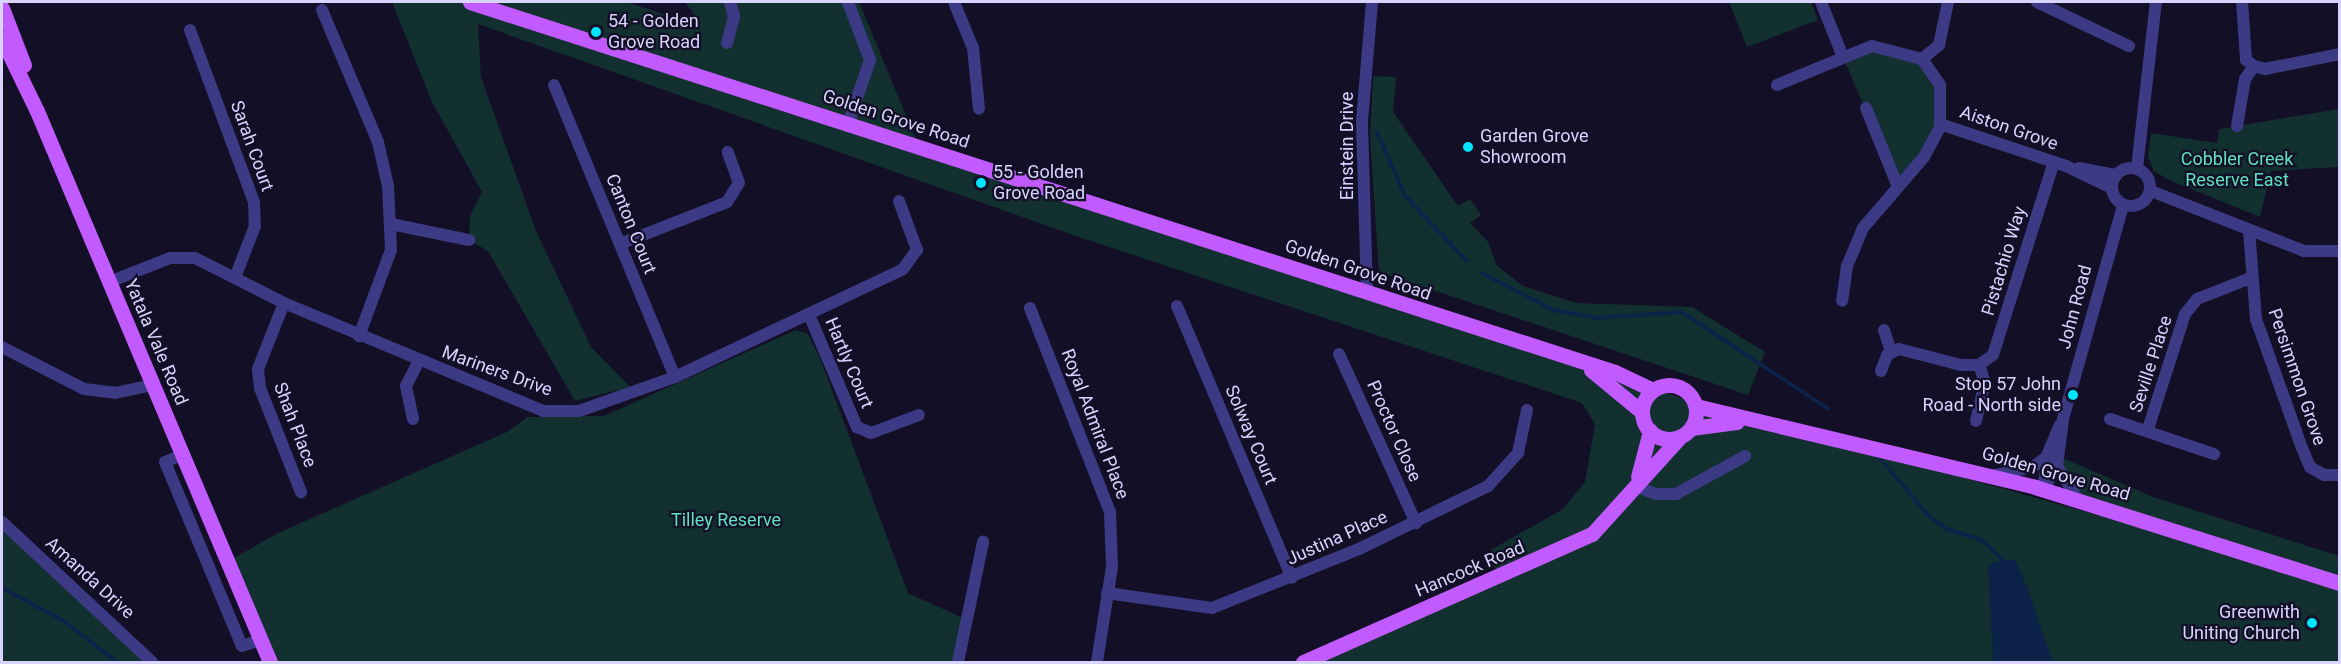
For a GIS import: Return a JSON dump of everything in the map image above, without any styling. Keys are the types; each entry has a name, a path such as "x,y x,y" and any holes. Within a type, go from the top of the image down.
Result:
{"main road":[{"name":"Golden Grove Road","path":"470,2 1367,292 1584,364 1653,390"},
{"path":"2,8 37,111"},
{"name":"Yatala Vale Road","path":"2,39 37,111 270,663"},
{"name":"Golden Grove Road","path":"1584,364 1642,412"},
{"path":"1678,386 1696,406 1686,432 1665,439 1650,431 1642,412 1653,390 1678,386"},
{"name":"Golden Grove Road","path":"1696,406 2078,499 2340,583"},
{"name":"Golden Grove Road","path":"1686,432 1758,422"},
{"name":"Hancock Road","path":"1635,486 1650,431"},
{"name":"Hancock Road","path":"1303,663 1571,546 1608,521 1635,486 1686,432"}],"street":[{"path":"727,43 734,16 730,2"},
{"path":"848,2 870,60 848,124"},
{"path":"954,2 973,48 980,109"},
{"name":"Einstein Drive","path":"1367,292 1362,120 1372,2"},
{"path":"1821,2 1843,57"},
{"path":"1922,59 1939,45 1948,2"},
{"path":"2037,2 2060,5 2129,46"},
{"path":"2137,168 2156,2"},
{"path":"2242,2 2246,60 2254,66 2265,69 2340,54"},
{"path":"322,10 378,142 391,224 391,250 359,336"},
{"name":"Sarah Court","path":"190,30 254,202 255,226 236,275"},
{"path":"1777,85 1872,46 1922,59 1940,85 1940,124 1924,157 1863,228 1847,267 1842,301"},
{"path":"2236,126 2245,80 2254,66"},
{"name":"Canton Court","path":"554,86 675,377"},
{"path":"1866,108 1898,187"},
{"name":"Aiston Grove","path":"1940,124 2066,166 2112,188"},
{"path":"620,244 727,202 739,183 728,152"},
{"name":"Pistachio Way","path":"1979,365 1993,355 2054,162"},
{"name":"Aiston Grove","path":"2066,166 2116,175"},
{"path":"2124,167 2137,168 2150,180 2151,190 2137,206 2123,206 2112,188 2116,175 2124,167"},
{"path":"2151,190 2304,251 2340,251"},
{"name":"Mariners Drive","path":"109,282 183,257 236,275 284,303 543,411 603,406 810,317 903,269 917,250 899,201"},
{"name":"John Road","path":"2043,490 2047,457 2063,419 2123,206"},
{"path":"391,224 469,240"},
{"name":"Persimmon Grove","path":"2249,230 2256,319 2310,467 2324,475 2340,475"},
{"name":"Seville Place","path":"2148,429 2185,314 2197,299 2251,278"},
{"name":"Shah Place","path":"284,303 258,369 260,388 301,492"},
{"name":"Solway Court","path":"1177,306 1292,578"},
{"name":"Royal Admiral Place","path":"1030,308 1105,491 1114,538 1097,663"},
{"name":"Hartly Court","path":"810,317 857,427 871,433 919,415"},
{"path":"1881,371 1892,351 1884,330"},
{"path":"2,347 84,389 115,393 153,385"},
{"path":"1892,351 1979,365 1984,383 1977,421"},
{"name":"Proctor Close","path":"1339,354 1416,523"},
{"path":"413,419 406,386 419,361"},
{"name":"Justina Place","path":"1107,593 1212,608 1292,578 1416,523 1488,486 1518,453 1527,410"},
{"name":"John Road","path":"2043,490 2057,466 2063,419"},
{"name":"Seville Place","path":"2110,419 2148,429 2214,454"},
{"path":"1635,486 1656,494 1676,494 1745,456"},
{"path":"1990,476 2019,472 2047,457"},
{"path":"2057,466 2078,499"},
{"name":"Amanda Drive","path":"2,522 152,663"},
{"path":"958,663 983,542"}],"green space":[{"path":"392,2 626,2 689,22 693,13 685,2 859,2 919,147 1709,407 2263,561 2078,499 2058,456 2153,497 2339,556 2339,662 1303,662 1498,577 1489,551 1563,509 1585,482 1595,424 1582,403 1079,237 478,24 481,77 536,231 591,347 630,387 575,401 488,251 469,240 470,216 482,192 432,102"},
{"path":"1729,2 1811,2 1818,20 1747,47"},
{"path":"1872,46 1933,68 1940,127 1898,187 1843,57"},
{"path":"1373,76 1396,77 1393,112 1458,206 1470,199 1481,215 1470,223 1488,242 1497,266 1523,286 1576,303 1692,307 1765,352 1748,395 1379,272 1370,137"},
{"name":"Cobbler Creek Reserve East","path":"2339,109 2339,167 2271,171 2260,217 2169,180 2154,171 2148,157 2151,133 2217,143 2219,129"},
{"name":"Tilley Reserve","path":"796,330 808,334 820,358 908,593 965,619 957,662 270,662 227,562 276,534 509,431 527,417 604,416"},
{"path":"2,526 151,662 2,662"}],"water":[{"path":"2003,560 2015,560 2024,579 2053,662 1993,662 1988,565"}],"waterway":[{"path":"1377,132 1405,196 1467,261"},
{"path":"1482,273 1553,310 1597,318 1681,312 1827,408"},
{"path":"1878,456 1929,516 1945,528 1982,540 2003,560"},
{"path":"2,588 64,621 117,662"}],"place":[{"name":"54 - Golden Grove Road","path":"596,32"},
{"name":"Garden Grove Showroom","path":"1468,147"},
{"name":"55 - Golden Grove Road","path":"981,183"},
{"name":"Stop 57 John Road - North side","path":"2073,395"},
{"name":"Greenwith Uniting Church","path":"2312,623"}]}
